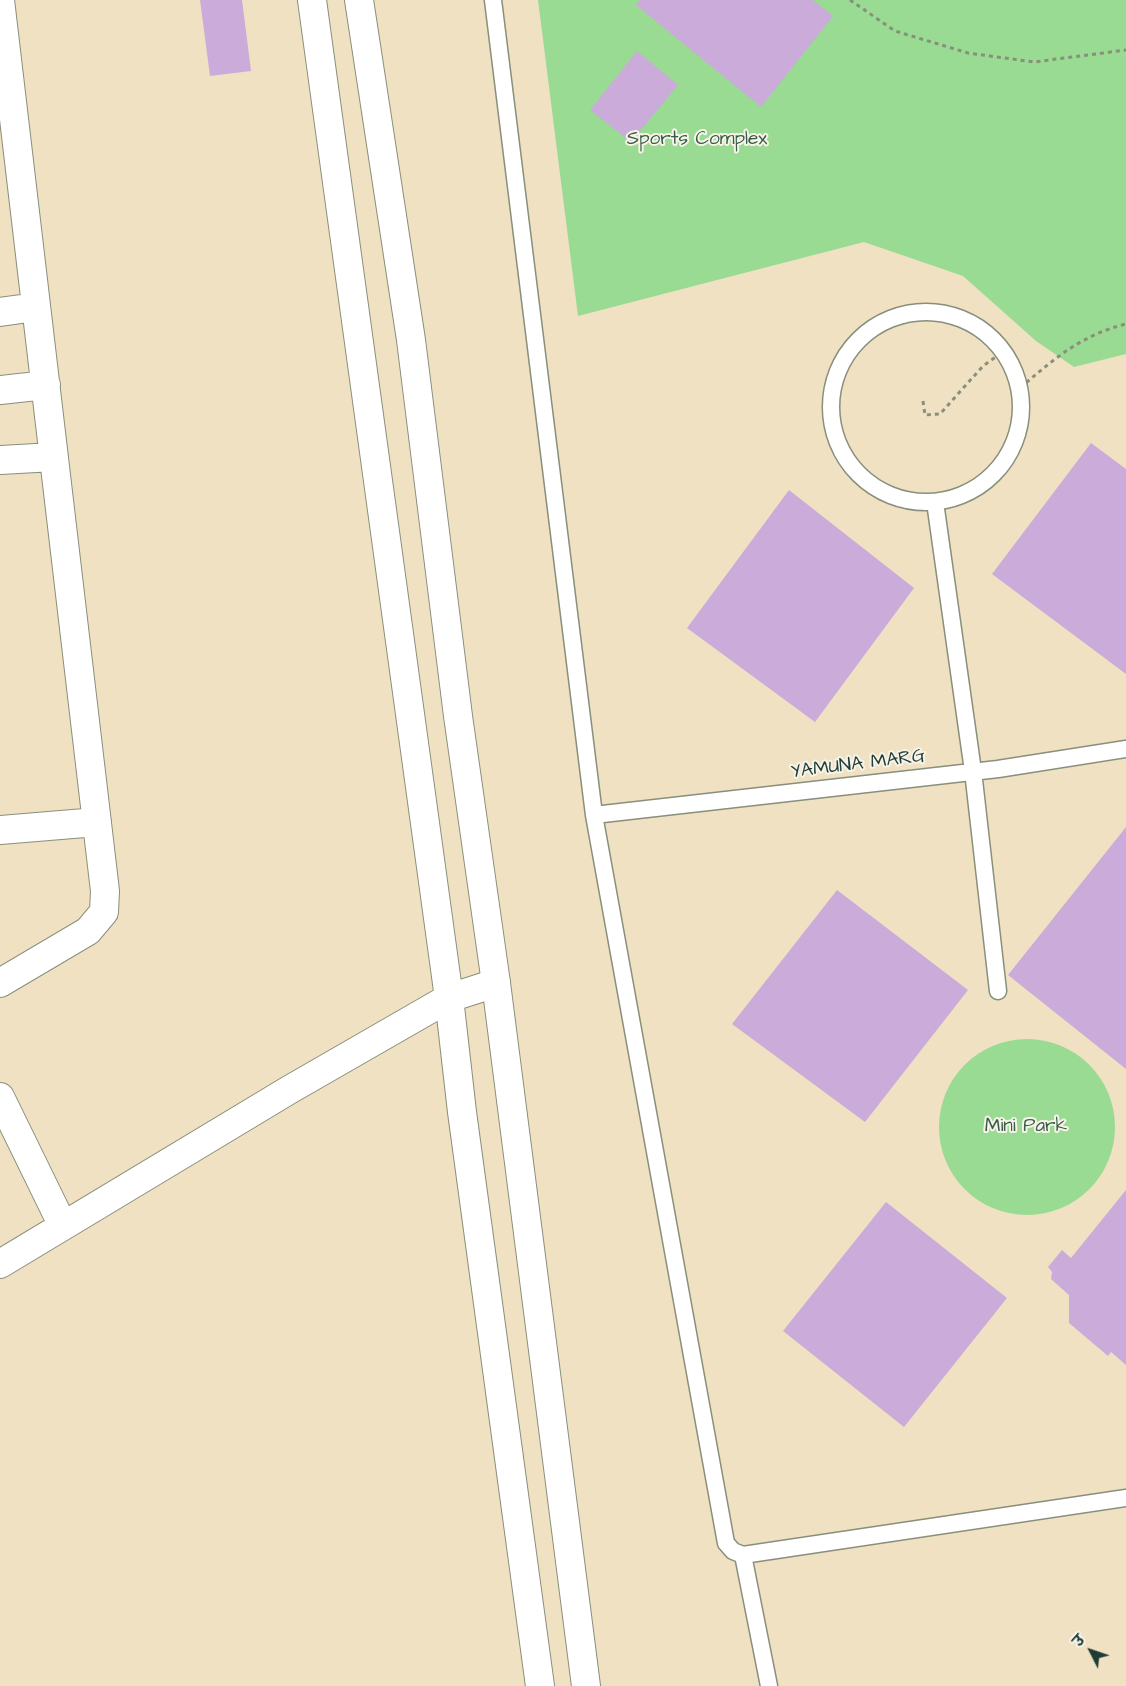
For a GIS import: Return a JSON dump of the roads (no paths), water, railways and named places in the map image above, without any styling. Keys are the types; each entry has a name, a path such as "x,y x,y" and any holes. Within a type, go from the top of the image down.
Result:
{"street":[{"path":"0,0 105,891 104,912 88,931 3,976"},
{"path":"312,0 449,998 463,1122 540,1686"},
{"path":"359,0 411,340 458,716 496,983 586,1686"},
{"path":"0,312 36,307"},
{"path":"0,390 46,385"},
{"path":"0,460 54,457"},
{"path":"0,830 97,822"},
{"path":"0,1264 289,1090 449,998 496,983"},
{"path":"0,1097 63,1226"}],"lane":[{"path":"493,0 594,815 726,1543 733,1551 743,1555 1126,1498"},
{"path":"917,312 937,312 963,319 991,336 1004,351 1014,368 1020,388 1022,408 1013,446 1003,464 973,490 955,498 935,502 915,502 896,498 878,490 862,478 849,463 839,446 833,426 831,406 833,387 840,368 854,346 879,324 898,316 917,312"},
{"path":"935,502 973,771 998,991"},
{"name":"YAMUNA MARG","path":"594,815 973,771 1126,749"},
{"path":"743,1555 769,1686"}],"park label":[{"name":"Sports Complex","path":"697,140"},
{"name":"Mini Park","path":"1026,1127"}]}
